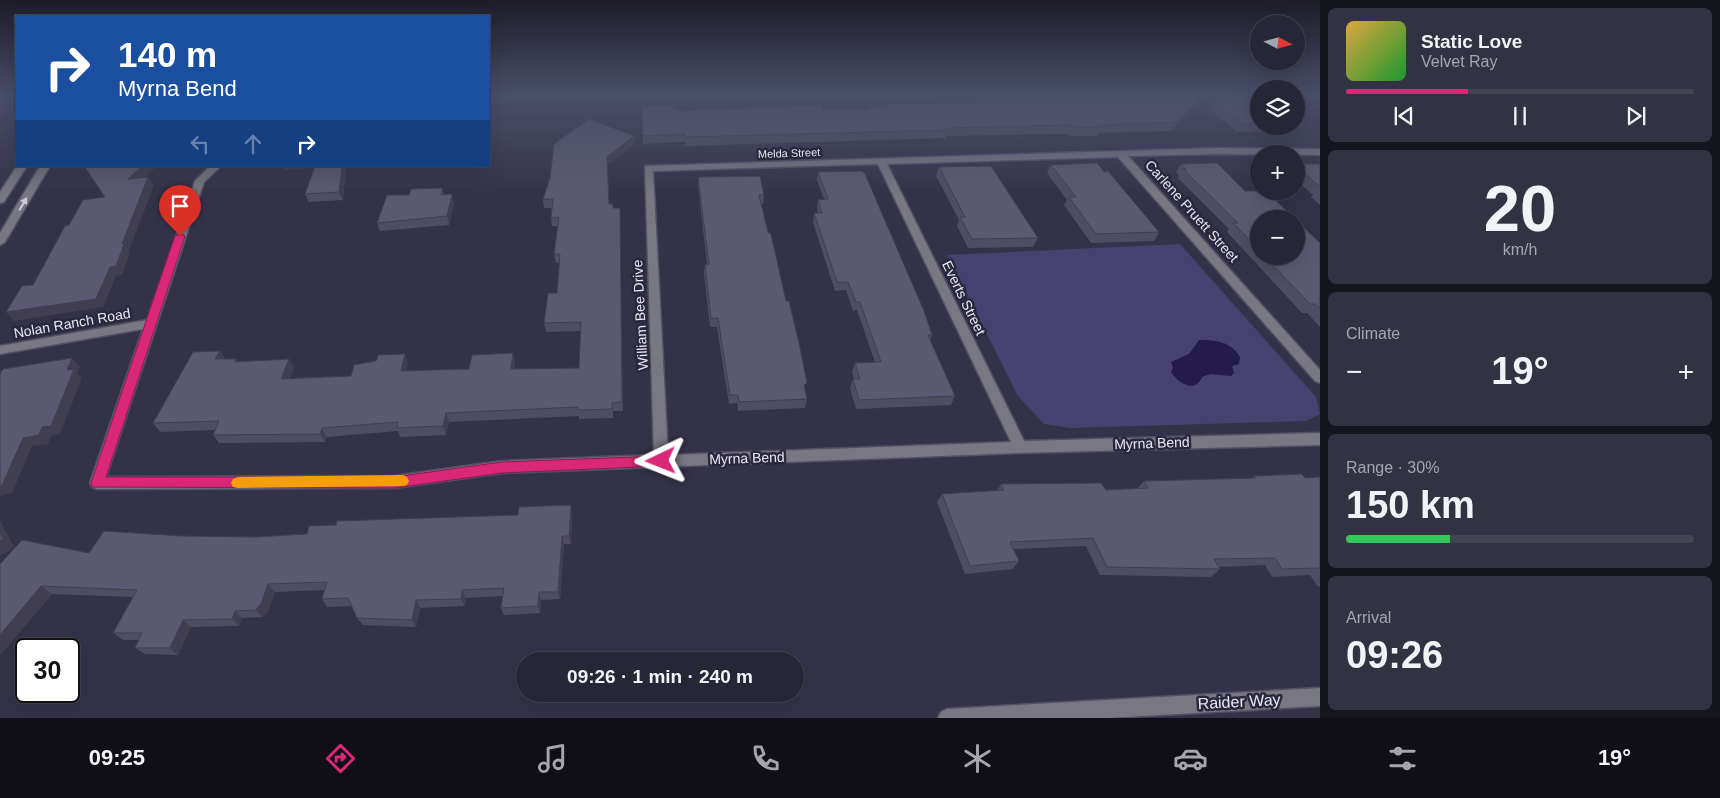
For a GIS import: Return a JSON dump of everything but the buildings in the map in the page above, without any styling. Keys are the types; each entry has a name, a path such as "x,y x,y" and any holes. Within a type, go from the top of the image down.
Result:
{"street":[{"name":"Melda Street","path":"648,168 1218,151 1320,152"},
{"name":"Carlene Pruett Street","path":"1121,154 1320,378"},
{"name":"Everts Street","path":"882,162 1020,447"},
{"path":"0,200 21,167"},
{"path":"0,242 44,167"},
{"name":"Myrna Bend","path":"215,167 200,181 97,483 394,482 502,467 1020,447 1320,439"},
{"name":"William Bee Drive","path":"648,168 661,461"},
{"name":"Nolan Ranch Road","path":"0,350 150,324"},
{"name":"Raider Way","path":"948,718 1320,697"}],"shaded area":[{"path":"1180,244 1316,397 1320,414 1306,421 1070,428 1044,424 1018,396 947,255"},
{"path":"1199,340 1223,343 1236,352 1240,357 1239,364 1232,366 1234,373 1231,376 1210,374 1202,377 1199,382 1191,386 1182,383 1174,376 1171,372 1173,368 1171,362 1189,354"}],"slow traffic":[{"path":"238,483 403,481"}],"route":[{"path":"180,236 97,483 394,482 502,467 661,461"}]}
